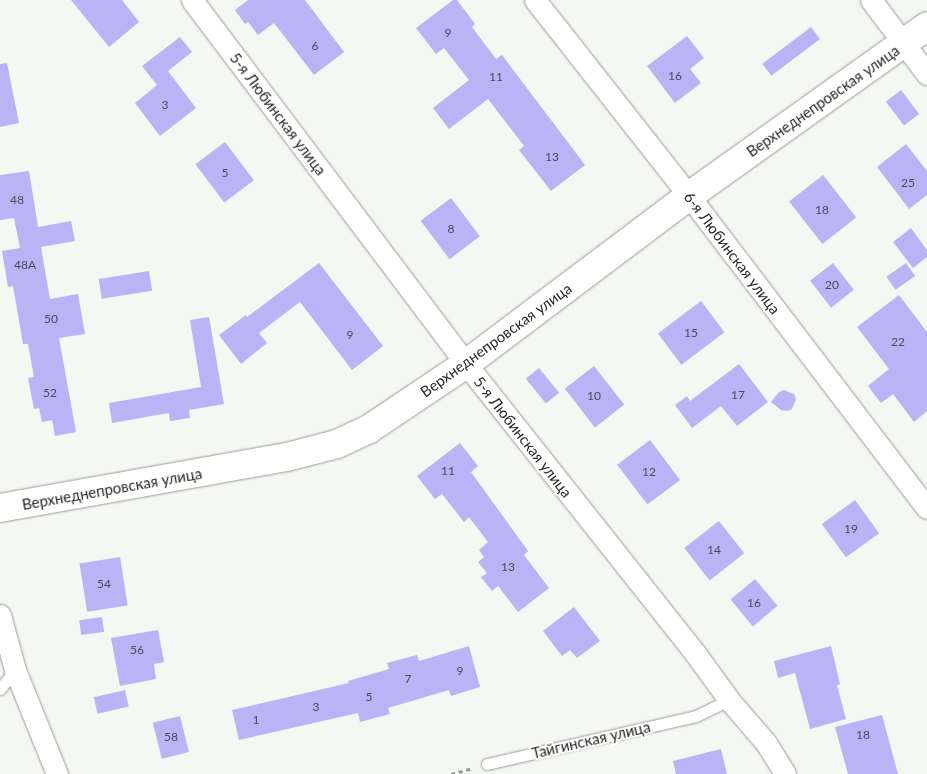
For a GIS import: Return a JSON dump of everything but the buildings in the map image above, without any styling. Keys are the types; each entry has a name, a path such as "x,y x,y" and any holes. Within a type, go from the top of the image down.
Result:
{"street":[{"name":"5-я Любинская улица","path":"192,0 466,364 695,654 729,700 766,743 785,774"},
{"name":"6-я Любинская улица","path":"535,0 689,196 927,508"},
{"path":"871,0 927,74"},
{"name":"Верхнеднепровская улица","path":"0,508 234,468 337,444 369,429 466,364 689,196 927,26"},
{"path":"0,615 15,670 57,774"}],"lane":[{"path":"0,689 15,670"},
{"name":"Тайгинская улица","path":"487,764 696,716 729,700"}],"path":[{"path":"451,774 487,764"}]}
